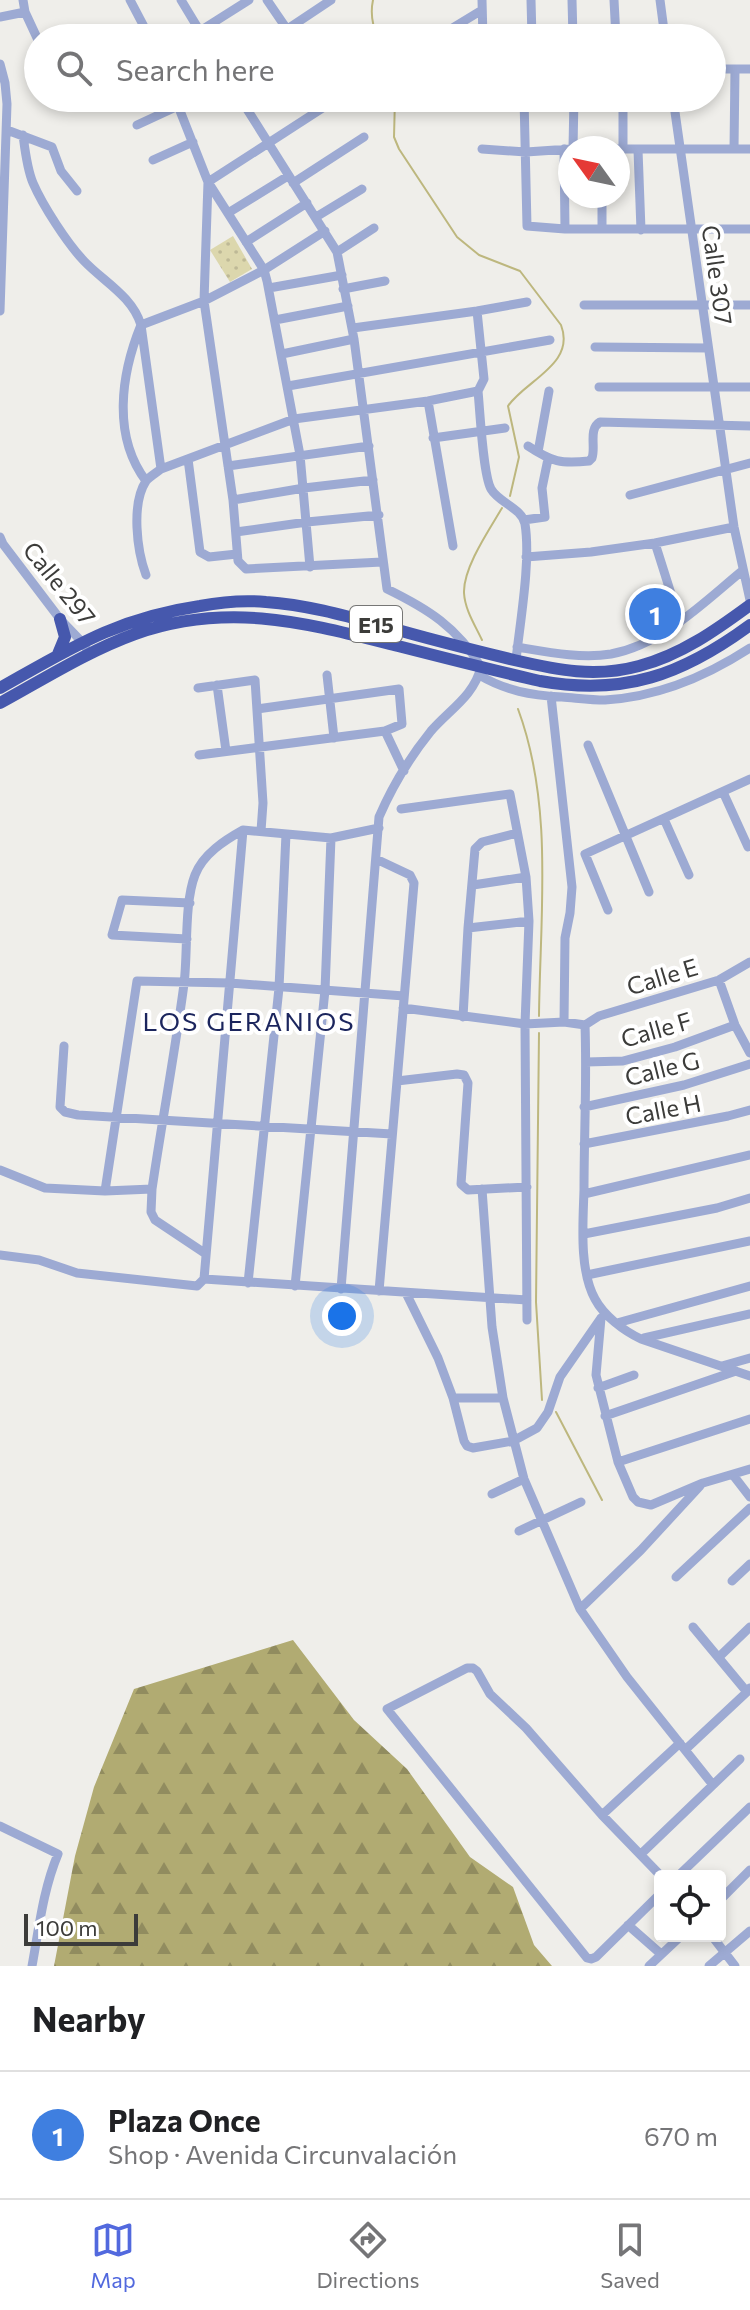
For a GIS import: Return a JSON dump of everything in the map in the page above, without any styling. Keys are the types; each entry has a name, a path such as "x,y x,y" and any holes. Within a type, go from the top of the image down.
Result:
{"highway":[{"name":"E15","path":"0,688 109,629 166,611 219,603 265,601 324,610 470,650 517,654 557,670 602,673 641,666 700,641 750,602"},
{"name":"E15","path":"0,703 89,654 136,634 166,625 215,617 260,617 317,625 480,671 568,686 600,687 643,681 682,667 750,625"},
{"path":"58,654 65,637 60,619"}],"street":[{"path":"23,0 31,24"},
{"path":"130,0 143,24"},
{"path":"181,0 196,24"},
{"path":"216,24 249,0"},
{"path":"267,0 283,24"},
{"path":"302,24 331,0"},
{"path":"531,0 532,24"},
{"path":"572,0 573,24"},
{"path":"614,0 615,24"},
{"path":"660,0 663,24"},
{"path":"456,24 482,5"},
{"path":"0,17 25,12"},
{"path":"0,64 7,130 3,155 0,311"},
{"path":"726,69 750,69"},
{"path":"734,149 735,69"},
{"path":"137,125 160,112"},
{"path":"181,112 208,182 264,270 300,455 310,567"},
{"path":"248,112 337,252 353,328 387,589 420,605 444,622 470,650 480,671 493,684 533,696 605,700 648,693 698,678 750,648"},
{"path":"208,182 314,112"},
{"path":"525,112 527,226 565,229 750,229"},
{"path":"570,136 573,112"},
{"path":"621,136 622,112"},
{"name":"Calle 307","path":"675,112 734,527 750,602"},
{"path":"7,130 52,147 61,171 77,191"},
{"path":"23,135 32,182 74,250 138,313 161,469"},
{"path":"228,213 364,137"},
{"path":"153,160 193,142"},
{"path":"482,149 526,152 558,150"},
{"path":"630,150 750,149"},
{"path":"638,150 641,230"},
{"path":"208,182 204,301 233,500 238,561 246,569 382,562"},
{"path":"316,217 362,189"},
{"path":"246,242 307,203"},
{"path":"565,229 566,208"},
{"path":"602,208 602,229"},
{"path":"337,252 374,228"},
{"path":"146,481 128,445 122,411 126,377 141,325 204,301 264,270 325,231"},
{"path":"269,288 342,275"},
{"path":"343,289 385,281"},
{"path":"353,328 527,302"},
{"path":"584,305 750,305"},
{"path":"275,320 348,306"},
{"path":"477,311 484,379 478,391 489,486 524,520 526,557 517,654 608,654 639,646 680,622 742,571"},
{"path":"282,354 354,339"},
{"path":"288,386 550,340"},
{"path":"595,347 708,348"},
{"path":"599,387 750,387"},
{"path":"146,575 139,555 137,528 140,497 146,481 161,469 294,419 478,391"},
{"path":"538,452 549,391"},
{"path":"428,401 453,546"},
{"path":"528,446 548,459 566,464 589,461 593,455 593,429 600,422 750,426"},
{"path":"433,438 505,428"},
{"path":"228,466 369,446"},
{"path":"188,459 200,552 209,557 237,554"},
{"path":"524,520 545,517 542,488 548,459"},
{"path":"630,495 750,463"},
{"path":"233,500 373,480"},
{"path":"236,532 379,515"},
{"path":"526,557 655,543 734,527"},
{"name":"Calle 297","path":"0,537 89,654"},
{"path":"655,543 680,622"},
{"path":"341,1289 379,817 391,791 431,731 475,686 480,671"},
{"path":"327,675 334,738"},
{"path":"198,688 255,680 263,803 261,831"},
{"path":"217,685 226,751"},
{"path":"199,755 385,731 402,724 399,689 257,709"},
{"path":"551,696 572,887 565,938 564,1022"},
{"path":"385,731 404,771"},
{"path":"588,745 649,892"},
{"path":"608,910 585,854 750,779"},
{"path":"723,792 748,847"},
{"path":"401,809 510,794 526,877 529,921 525,1024 527,1320"},
{"path":"664,819 689,875"},
{"path":"206,1254 155,1220 151,1212 184,981 195,874 209,854 226,839 243,830 331,838 379,828"},
{"path":"0,1255 39,1260 77,1273 197,1286 204,1279 243,830"},
{"path":"463,1017 475,849 482,842 517,833"},
{"path":"248,1283 279,988 286,834"},
{"path":"295,1286 325,990 331,838"},
{"path":"376,859 410,875 414,883 379,1291"},
{"path":"473,885 526,877"},
{"path":"187,939 112,935 122,900 190,903"},
{"path":"468,928 529,921"},
{"name":"Calle E","path":"585,1025 599,1016 719,980 750,962"},
{"path":"719,980 735,1025 750,1053"},
{"path":"105,1191 137,981 230,983 404,996"},
{"path":"403,1008 525,1024 564,1022 585,1025 584,1234 587,1275 602,1315 596,1375 618,1462 633,1497 644,1505 750,1469"},
{"name":"Calle F","path":"586,1062 623,1061 675,1047 735,1025"},
{"path":"64,1046 61,1110 78,1115 392,1134"},
{"name":"Calle G","path":"584,1107 672,1088 750,1064"},
{"path":"397,1081 459,1074 466,1077 460,1182 468,1190 527,1187"},
{"name":"Calle H","path":"584,1144 750,1110"},
{"path":"584,1194 750,1155"},
{"path":"0,1170 45,1188 105,1191 152,1189"},
{"path":"482,1189 492,1327 503,1398 524,1479 580,1609 627,1677 713,1785"},
{"path":"584,1234 717,1208 750,1198"},
{"path":"587,1275 750,1241"},
{"path":"204,1279 527,1300"},
{"path":"617,1323 750,1286"},
{"path":"406,1293 438,1358 464,1441 473,1448 513,1441 537,1428 543,1421 560,1377 602,1315"},
{"path":"641,1339 750,1314"},
{"path":"602,1315 641,1339 750,1376"},
{"path":"722,1366 750,1358"},
{"path":"605,1416 736,1371"},
{"path":"598,1388 634,1375"},
{"path":"453,1398 503,1398"},
{"path":"618,1462 750,1419"},
{"path":"733,1475 750,1497"},
{"path":"492,1494 524,1479"},
{"path":"580,1609 641,1550 703,1483"},
{"path":"519,1531 581,1502"},
{"path":"676,1577 750,1508"},
{"path":"732,1581 750,1564"},
{"path":"602,1815 748,1690 693,1627"},
{"path":"719,1657 750,1627"},
{"path":"654,1900 596,1957 587,1958 387,1709 467,1668 473,1668 490,1694 526,1728 602,1815 656,1870"},
{"path":"641,1854 740,1759"},
{"path":"684,1870 750,1807"},
{"path":"0,1826 58,1854 50,1873 32,1966"},
{"path":"726,1894 750,1870"},
{"path":"628,1925 661,1954"},
{"path":"709,1966 750,1931"},
{"path":"649,1966 674,1942"},
{"path":"717,1942 735,1966"}],"shaded area":[{"path":"233,236 252,269 230,282 210,250"}],"green space":[{"path":"293,1640 354,1720 407,1769 470,1857 513,1887 534,1945 552,1966 54,1966 75,1856 94,1787 134,1689"}],"waterway":[{"path":"373,0 373,24"},
{"path":"395,112 394,137 399,149 457,237 479,255 520,271 561,325 564,339 556,361 508,406 519,457 510,496"},
{"path":"482,640 466,605 465,583 478,549 502,508"},
{"path":"518,709 537,784 541,822 539,1016"},
{"path":"539,1033 536,1302 542,1400"},
{"path":"556,1412 602,1500"}],"place":[{"name":"Plaza Once","path":"655,614"}],"district":[{"name":"LOS GERANIOS","path":"249,1020"}]}
